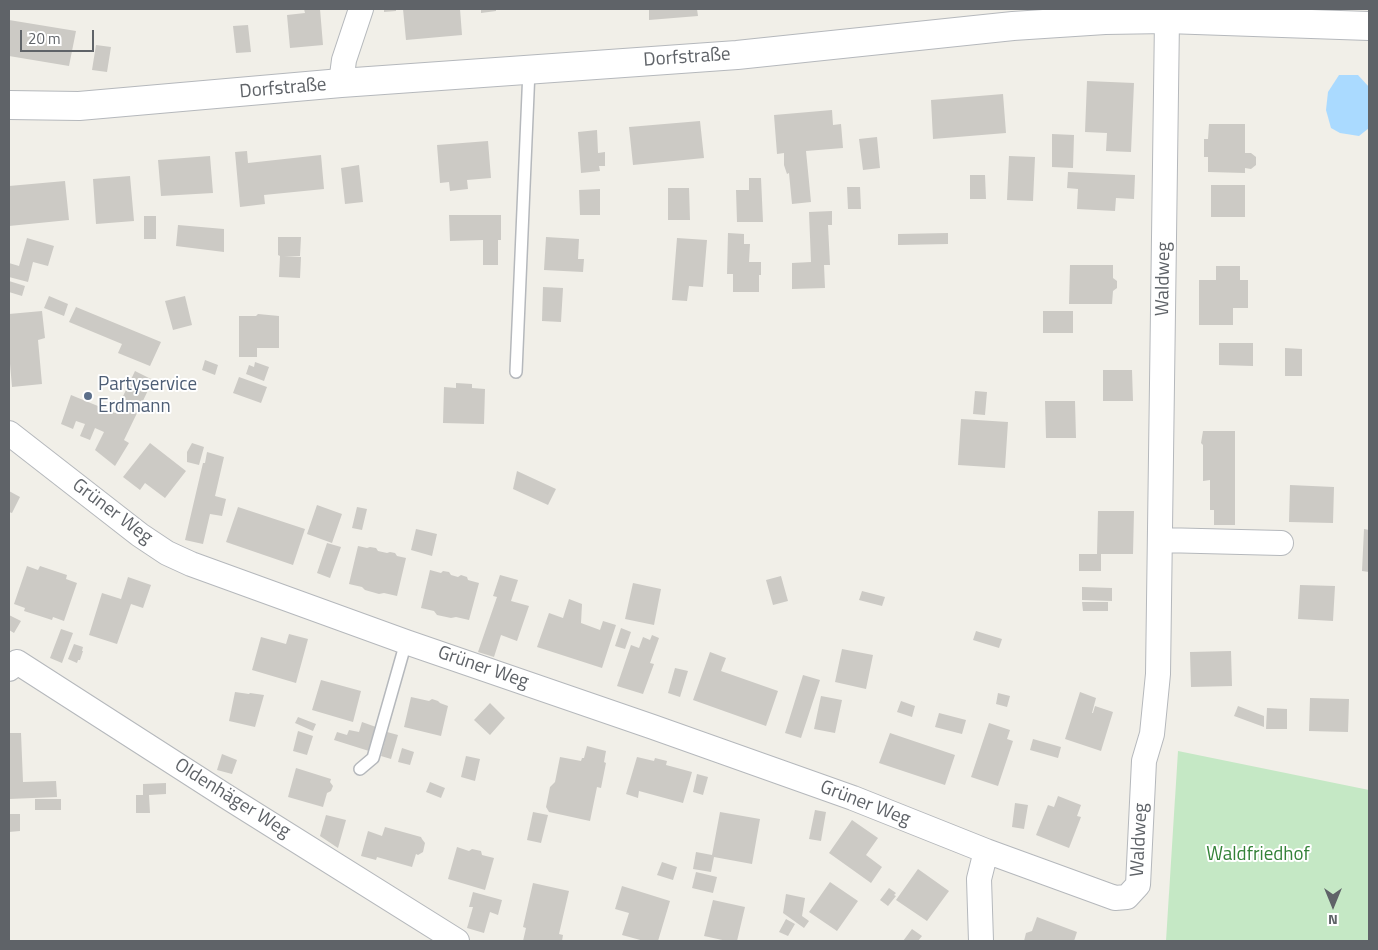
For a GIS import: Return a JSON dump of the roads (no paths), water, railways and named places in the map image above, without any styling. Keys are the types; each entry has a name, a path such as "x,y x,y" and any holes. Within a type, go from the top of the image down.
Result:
{"street":[{"path":"341,83 344,60 361,9"},
{"name":"Dorfstraße","path":"9,105 79,106 341,83 737,55 1013,26 1105,14 1167,18 1366,20"},
{"name":"Waldweg","path":"986,851 1115,898 1127,897 1138,885 1144,761 1152,734 1158,674 1167,18"},
{"name":"Grüner Weg","path":"9,433 140,535 166,553 191,564 406,642 644,723 844,795 986,851"},
{"path":"1161,540 1281,543"},
{"name":"Oldenhäger Weg","path":"9,669 17,662 457,941"},
{"path":"981,941 979,879 986,851"}],"lane":[{"path":"516,372 529,70"},
{"path":"360,769 373,758 406,642"}],"water":[{"path":"1339,75 1358,75 1369,87 1369,128 1359,136 1340,133 1331,128 1326,110 1328,92"}],"place":[{"name":"Partyservice Erdmann","path":"88,396"}],"park label":[{"name":"Waldfriedhof","path":"1258,855"}]}
